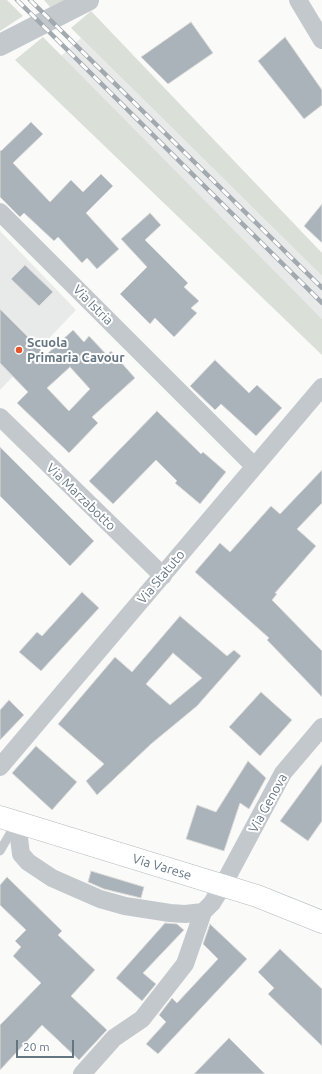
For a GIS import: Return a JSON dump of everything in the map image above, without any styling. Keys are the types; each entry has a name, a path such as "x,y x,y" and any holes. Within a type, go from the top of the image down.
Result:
{"main road":[{"name":"Via Varese","path":"8,820 223,885 277,903 322,922"}],"street":[{"path":"0,45 88,0"},
{"path":"298,0 322,40"},
{"name":"Via Istria","path":"0,212 254,466"},
{"name":"Via Statuto","path":"0,767 322,387"},
{"name":"Via Marzabotto","path":"0,417 163,576"},
{"name":"Via Genova","path":"203,912 212,903 223,885 283,773 322,727"},
{"path":"8,820 21,854 28,862 52,878 100,900 125,906 170,912 203,912 186,964 142,1019 114,1038 82,1074"}],"lane":[{"path":"0,851 8,820"}],"shaded area":[{"path":"0,0 7,0 23,16 0,31"},
{"path":"44,0 64,0 50,7"},
{"path":"91,11 322,253 322,276 71,28"},
{"path":"43,37 322,319 322,355 15,60"},
{"path":"81,38 322,276 322,319 61,56"},
{"name":"Scuola Primaria Cavour","path":"0,231 76,310 0,390"}],"building":[{"path":"191,22 213,53 168,84 141,57"},
{"path":"285,37 322,90 322,105 304,119 258,61"},
{"path":"31,122 43,134 13,163 50,202 71,180 83,192 101,174 113,186 86,213 119,249 97,269 87,258 82,263 58,237 54,241 24,213 20,217 0,197 0,150 1,151"},
{"path":"322,204 322,243 304,226"},
{"path":"150,213 161,225 145,240 188,283 184,287 199,301 191,308 197,313 174,337 155,318 150,324 120,294 147,267 121,239"},
{"path":"25,265 53,292 39,306 11,279"},
{"path":"0,309 46,355 73,330 84,342 89,336 107,355 111,351 135,378 92,417 98,423 69,453 17,403 28,392 0,363","holes":["70,367 90,389 69,411 47,388"]},
{"path":"215,360 249,393 257,385 282,408 256,436 221,404 215,410 190,386"},
{"path":"157,411 201,454 203,452 226,472 200,504 175,483 177,481 156,460 113,504 89,481"},
{"path":"0,447 94,541 70,566 0,496"},
{"path":"322,470 322,503 297,529 316,546 275,593 277,594 272,600 322,651 322,697 267,640 269,638 195,572 220,543 230,552 271,506 280,514"},
{"path":"82,592 99,608 41,671 19,652 37,632 42,636"},
{"path":"180,616 227,656 234,650 241,656 197,706 151,744 97,795 86,781 104,764 58,724 115,657 132,672","holes":["173,653 202,678 170,705 146,684"]},
{"path":"261,692 292,720 260,756 229,727"},
{"path":"9,700 24,715 0,740 0,710"},
{"path":"36,746 77,782 52,810 12,773"},
{"path":"248,761 266,778 249,809 240,803 224,851 186,839 197,805 216,812"},
{"path":"322,764 322,821 308,841 280,821"},
{"path":"91,871 144,887 141,898 104,889 88,882"},
{"path":"7,877 62,931 58,935 95,970 71,996 107,1030 79,1060 42,1025 0,1070 0,1025 41,983 13,956 21,947 15,941 26,930 0,905 0,885"},
{"path":"165,923 177,924 184,930 143,973 156,984 142,1001 116,978"},
{"path":"210,924 247,959 158,1054 146,1044 166,1022 159,1015 172,998 177,1003 218,959 203,944"},
{"path":"280,949 322,989 322,1046 268,994 274,988 258,972"},
{"path":"229,1038 265,1074 194,1074"}],"railway":[{"path":"17,0 322,303"},
{"path":"30,0 322,288"}],"place":[{"name":"Scuola Primaria Cavour","path":"19,350"}]}
